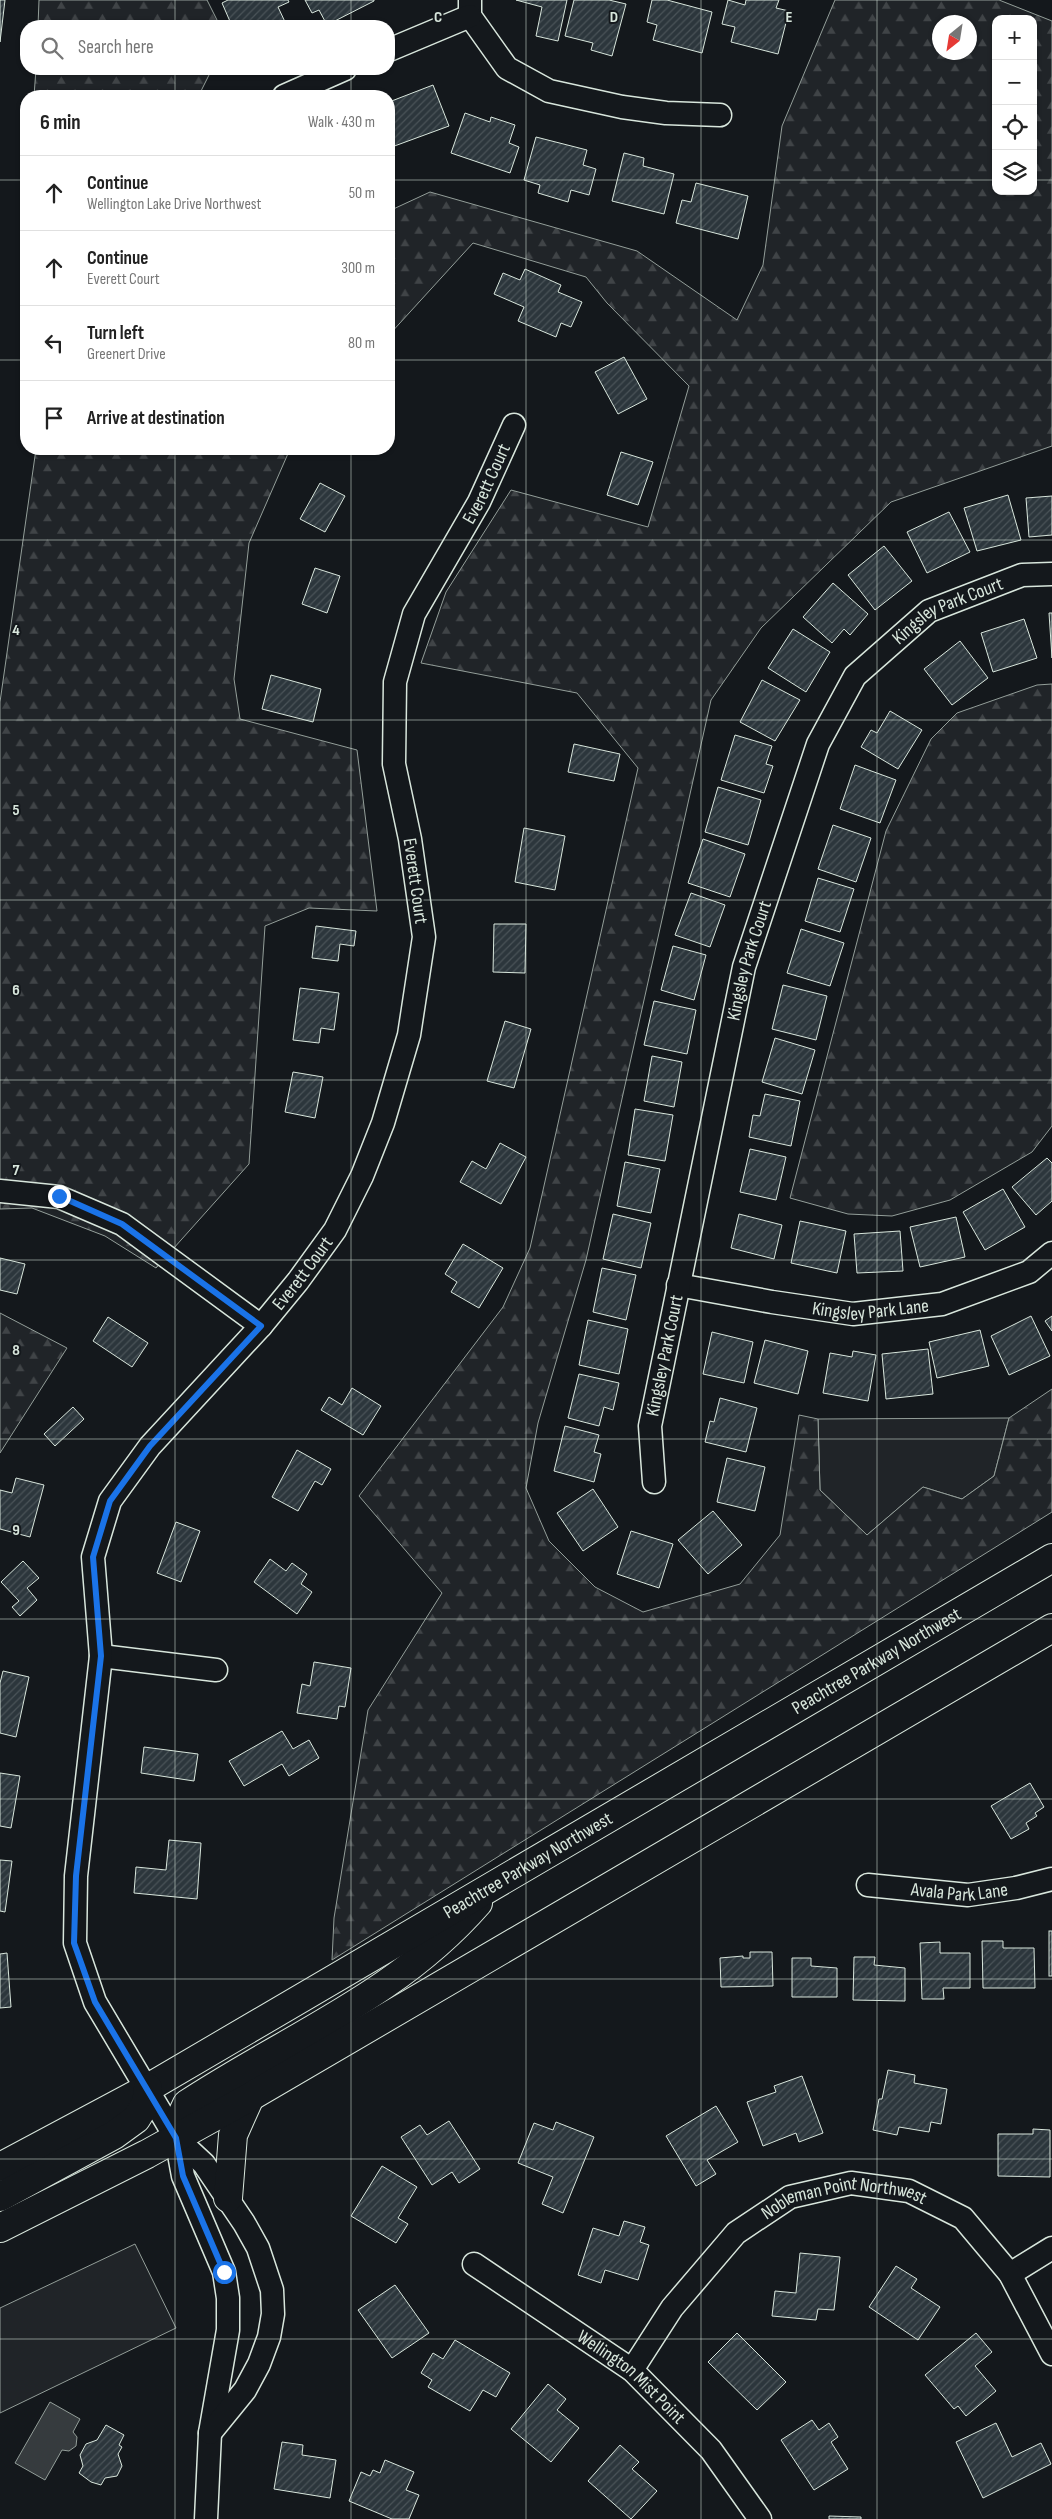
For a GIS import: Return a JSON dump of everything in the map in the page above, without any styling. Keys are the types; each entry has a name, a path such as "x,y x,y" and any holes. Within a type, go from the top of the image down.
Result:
{"highway":[{"path":"1021,1576 1052,1548"},
{"name":"Peachtree Parkway Northwest","path":"0,2167 148,2088 1052,1558"},
{"path":"0,2228 176,2138 250,2097 1052,1628"},
{"path":"176,2138 179,2121 187,2104 357,2004 389,1983 441,1942 494,1884"},
{"path":"0,2197 114,2135 136,2119 146,2104 148,2088"},
{"path":"228,2198 233,2135 250,2097"}],"street":[{"path":"395,47 470,8 507,68 549,91 631,109 666,114 720,115"},
{"path":"298,90 331,75"},
{"name":"Everett Court","path":"176,2138 148,2088 95,2002 74,1943 76,1876 101,1656 93,1557 110,1501 150,1446 261,1326 298,1281 335,1230 362,1176 383,1123 409,1035 424,937 410,839 394,764 395,682 414,614 479,502 514,425"},
{"name":"Kingsley Park Court","path":"654,1482 650,1426 744,966 818,744 855,676 929,611 1022,575 1052,574"},
{"path":"0,1191 59,1196 122,1224 261,1326"},
{"name":"Kingsley Park Lane","path":"678,1285 853,1314 942,1304 1029,1272 1052,1253"},
{"path":"101,1656 216,1670"},
{"name":"Avala Park Lane","path":"868,1885 968,1895 1016,1888 1052,1879"},
{"path":"176,2138 204,2164 228,2198 258,2248 272,2290 273,2314 270,2337 259,2364 245,2390 210,2433"},
{"path":"176,2138 183,2176 224,2272 228,2298 228,2330 210,2433 206,2519"},
{"name":"Nobleman Point Northwest","path":"632,2370 672,2308 736,2233 790,2198 851,2183 909,2192 963,2218 1010,2274 1052,2354"},
{"path":"1010,2274 1052,2248"},
{"name":"Wellington Mist Point","path":"474,2264 632,2370 711,2450 760,2519"}],"green space":[{"path":"39,0 207,0 217,20 38,20"},
{"path":"835,0 999,0 1037,15 992,15 992,195 1037,195 1037,15 1052,21 1052,446 891,502 761,628 711,700 586,1260 538,1423 526,1488 549,1541 595,1587 643,1612 740,1584 780,1535 799,1415 818,1419 820,1490 867,1535 923,1487 962,1499 994,1476 1009,1418 1052,1389 1052,1512 332,1960 334,1918 368,1710 442,1593 359,1496 503,1307 530,1248 638,768 577,693 421,663 446,592 511,490 648,527 689,386 607,303 586,277 473,243 395,328 395,208 430,192 637,251 737,320 763,265 782,126"},
{"path":"36,75 209,75 202,90 34,90"},
{"path":"35,455 287,455 249,543 234,679 240,719 357,750 377,911 309,908 265,926 249,1164 156,1268 105,1236 32,1208 0,1209 0,702"},
{"path":"1052,684 1052,1126 1032,1152 950,1200 892,1216 848,1214 790,1198 886,831 931,739 957,713 1037,685"},
{"path":"0,1313 67,1348 0,1453"},
{"path":"1009,1418 994,1476 962,1499 923,1487 867,1535 820,1490 818,1419"},
{"path":"135,2244 176,2328 0,2413 0,2308"}],"shaded area":[{"path":"50,2402 80,2419 73,2432 77,2437 76,2446 69,2451 62,2450 45,2480 15,2463"}],"building":[{"path":"0,0 5,0 0,42"},
{"path":"228,0 288,0 289,2 278,7 284,20 229,20 222,3"},
{"path":"305,0 374,0 337,20 324,20 319,10 312,13"},
{"path":"516,0 567,0 558,41 536,36 542,7"},
{"path":"574,0 609,0 626,4 612,56 591,50 593,43 565,36"},
{"path":"652,0 667,0 712,12 702,53 653,40 657,25 647,22"},
{"path":"728,0 745,5 746,0 779,0 776,8 789,11 778,54 731,42 735,27 722,24"},
{"path":"433,85 449,126 395,146 395,100"},
{"path":"465,113 490,122 491,117 515,125 509,143 519,147 510,173 451,153"},
{"path":"536,137 587,150 583,165 596,169 589,195 571,190 568,202 538,193 540,185 524,180"},
{"path":"624,153 644,158 643,166 674,174 664,214 612,201"},
{"path":"696,183 748,196 738,239 676,223 682,200 691,202"},
{"path":"525,269 561,285 558,292 582,302 571,327 561,323 556,337 518,321 524,307 494,294 503,273 520,280"},
{"path":"624,357 647,399 618,414 595,372"},
{"path":"621,452 653,462 638,505 607,495"},
{"path":"320,483 345,496 325,532 300,519"},
{"path":"1008,495 1021,540 977,551 964,508"},
{"path":"1052,496 1052,535 1029,537 1026,498"},
{"path":"949,512 970,552 927,573 907,532"},
{"path":"884,546 912,581 875,610 848,575"},
{"path":"315,568 340,576 327,613 302,604"},
{"path":"833,583 868,614 850,635 844,629 832,643 803,617"},
{"path":"1049,613 1052,613 1052,658"},
{"path":"1024,619 1037,658 993,672 981,633"},
{"path":"793,629 830,652 806,692 768,668"},
{"path":"960,641 988,678 952,705 924,669"},
{"path":"271,675 321,689 313,722 262,709"},
{"path":"762,680 800,700 775,741 740,722"},
{"path":"890,711 922,730 898,769 861,747 871,730 877,733"},
{"path":"735,735 772,746 766,764 773,766 764,793 721,780"},
{"path":"574,744 620,754 614,781 568,772"},
{"path":"855,765 896,780 880,823 840,809"},
{"path":"718,787 761,800 748,845 705,832"},
{"path":"833,825 871,838 856,882 818,869"},
{"path":"524,828 565,836 555,890 515,882"},
{"path":"703,839 745,854 730,897 688,883"},
{"path":"818,878 854,889 840,932 805,921"},
{"path":"691,893 725,905 710,947 675,935"},
{"path":"494,924 526,924 525,973 493,972"},
{"path":"316,926 356,931 354,946 340,944 338,961 312,958"},
{"path":"801,929 844,943 830,986 787,973"},
{"path":"673,946 706,955 694,1000 661,990"},
{"path":"783,985 827,996 816,1040 772,1029"},
{"path":"300,988 339,993 334,1030 321,1028 319,1043 293,1040"},
{"path":"654,1001 696,1010 687,1054 644,1045"},
{"path":"505,1021 531,1029 514,1088 487,1081"},
{"path":"775,1038 815,1050 802,1094 762,1082"},
{"path":"652,1056 682,1062 674,1107 644,1101"},
{"path":"293,1072 323,1077 315,1118 285,1112"},
{"path":"765,1094 800,1101 791,1146 749,1137 753,1115 760,1116"},
{"path":"635,1109 673,1115 665,1161 628,1155"},
{"path":"500,1143 526,1157 501,1204 460,1182 472,1161 486,1169"},
{"path":"750,1149 786,1157 776,1200 740,1192"},
{"path":"1047,1158 1052,1163 1052,1201 1036,1215 1012,1187"},
{"path":"625,1162 660,1169 651,1213 617,1206"},
{"path":"1003,1189 1025,1227 985,1250 963,1212"},
{"path":"613,1214 651,1223 641,1268 603,1259"},
{"path":"739,1214 782,1225 774,1259 731,1248"},
{"path":"956,1217 965,1257 920,1267 910,1227"},
{"path":"800,1221 846,1231 837,1273 791,1263"},
{"path":"900,1231 903,1271 857,1273 854,1234"},
{"path":"463,1244 503,1268 479,1308 451,1292 457,1282 445,1274"},
{"path":"0,1258 25,1264 17,1294 0,1290"},
{"path":"602,1268 636,1275 626,1320 593,1312"},
{"path":"1031,1316 1050,1356 1009,1375 991,1336"},
{"path":"1052,1316 1052,1331 1045,1321"},
{"path":"108,1317 148,1343 132,1367 93,1341"},
{"path":"588,1320 628,1329 619,1374 579,1365"},
{"path":"980,1330 989,1366 937,1378 929,1342"},
{"path":"712,1332 753,1342 744,1383 703,1374"},
{"path":"765,1340 808,1351 798,1394 754,1383"},
{"path":"928,1349 933,1394 886,1399 882,1354"},
{"path":"853,1351 876,1355 868,1401 823,1393 830,1353 852,1357"},
{"path":"579,1374 619,1383 613,1410 604,1407 599,1426 568,1418"},
{"path":"352,1388 381,1406 363,1435 321,1410 329,1397 342,1405"},
{"path":"720,1398 757,1408 746,1452 705,1442 710,1421 714,1422"},
{"path":"73,1407 84,1419 55,1446 44,1434"},
{"path":"565,1426 599,1435 594,1452 601,1454 594,1482 554,1471"},
{"path":"297,1450 331,1469 322,1485 315,1481 298,1511 272,1497"},
{"path":"727,1458 765,1467 755,1511 717,1502"},
{"path":"16,1478 44,1485 30,1537 0,1529 0,1490 12,1493"},
{"path":"593,1489 618,1527 583,1551 557,1513"},
{"path":"713,1511 742,1545 708,1574 678,1540"},
{"path":"176,1522 200,1531 181,1582 157,1573"},
{"path":"631,1531 673,1544 659,1588 617,1574"},
{"path":"270,1559 286,1571 292,1563 307,1574 301,1584 312,1592 297,1614 254,1582"},
{"path":"23,1561 39,1578 27,1588 37,1600 20,1616 12,1607 19,1601 1,1582"},
{"path":"314,1662 351,1668 345,1707 339,1706 337,1719 297,1713 302,1684 310,1686"},
{"path":"3,1671 29,1677 16,1737 0,1733 0,1683"},
{"path":"282,1731 293,1749 309,1740 319,1758 289,1776 282,1764 244,1786 229,1761"},
{"path":"144,1747 198,1754 194,1781 141,1773"},
{"path":"0,1773 20,1776 11,1828 0,1826"},
{"path":"1030,1783 1044,1807 1035,1813 1037,1816 1026,1823 1029,1829 1011,1839 991,1806"},
{"path":"169,1840 201,1843 197,1899 134,1893 136,1867 166,1870"},
{"path":"0,1860 12,1861 5,1912 0,1911"},
{"path":"1049,1931 1052,1931 1052,1976 1049,1976"},
{"path":"982,1941 1003,1941 1003,1948 1034,1948 1035,1988 983,1988"},
{"path":"940,1942 940,1953 970,1953 970,1988 943,1988 944,1999 922,1999 920,1943"},
{"path":"750,1952 772,1952 773,1986 721,1987 720,1958 743,1956 743,1958 750,1958"},
{"path":"7,1953 11,2007 0,2008 0,1954"},
{"path":"854,1957 875,1957 874,1965 905,1968 905,2001 853,2000"},
{"path":"792,1958 811,1958 811,1966 837,1968 837,1997 792,1997"},
{"path":"888,2070 915,2075 914,2083 947,2089 941,2124 931,2122 929,2132 899,2127 897,2135 873,2130 879,2099 882,2099"},
{"path":"802,2076 823,2133 799,2142 796,2133 763,2146 747,2102 776,2092 774,2086"},
{"path":"716,2106 738,2142 707,2160 716,2174 696,2186 666,2136"},
{"path":"449,2121 480,2169 459,2183 452,2172 432,2185 401,2137 420,2125 427,2135"},
{"path":"556,2122 594,2137 563,2213 542,2204 553,2177 518,2163 534,2123 553,2130"},
{"path":"1033,2129 1050,2130 1050,2177 998,2176 998,2134 1033,2134"},
{"path":"382,2166 417,2187 398,2218 408,2224 396,2243 351,2216"},
{"path":"624,2221 645,2227 640,2242 649,2245 638,2280 605,2270 601,2283 578,2275 593,2228 619,2236"},
{"path":"800,2253 840,2257 834,2310 818,2309 816,2320 772,2316 775,2291 796,2293"},
{"path":"896,2266 917,2279 911,2288 940,2307 918,2340 869,2307"},
{"path":"395,2285 429,2333 392,2358 358,2310"},
{"path":"737,2333 786,2382 757,2410 708,2362"},
{"path":"976,2333 992,2352 975,2366 996,2391 966,2416 958,2406 954,2409 925,2375"},
{"path":"455,2340 510,2373 496,2397 483,2390 470,2411 428,2387 432,2380 421,2373 433,2353 443,2359"},
{"path":"548,2384 566,2399 557,2410 579,2428 551,2462 511,2429"},
{"path":"812,2420 819,2430 829,2423 838,2437 831,2442 848,2469 814,2490 781,2440"},
{"path":"996,2423 1012,2457 1041,2443 1051,2464 983,2498 956,2442"},
{"path":"106,2425 124,2435 119,2445 122,2447 118,2454 122,2466 117,2476 105,2478 101,2485 91,2482 79,2473 83,2466 80,2455 86,2444 97,2440"},
{"path":"282,2442 303,2445 302,2455 336,2460 330,2498 274,2489"},
{"path":"620,2445 639,2462 632,2469 657,2491 631,2519 588,2481"},
{"path":"385,2460 414,2472 406,2490 419,2495 409,2519 392,2519 349,2501 361,2472 370,2476 373,2470 380,2473"},
{"path":"829,2516 861,2517 861,2519 829,2519"}],"route":[{"path":"59,1196 122,1224 261,1326 150,1446 110,1501 93,1557 101,1656 76,1876 74,1943 95,2002 148,2088 176,2138 183,2176 224,2272"}]}
